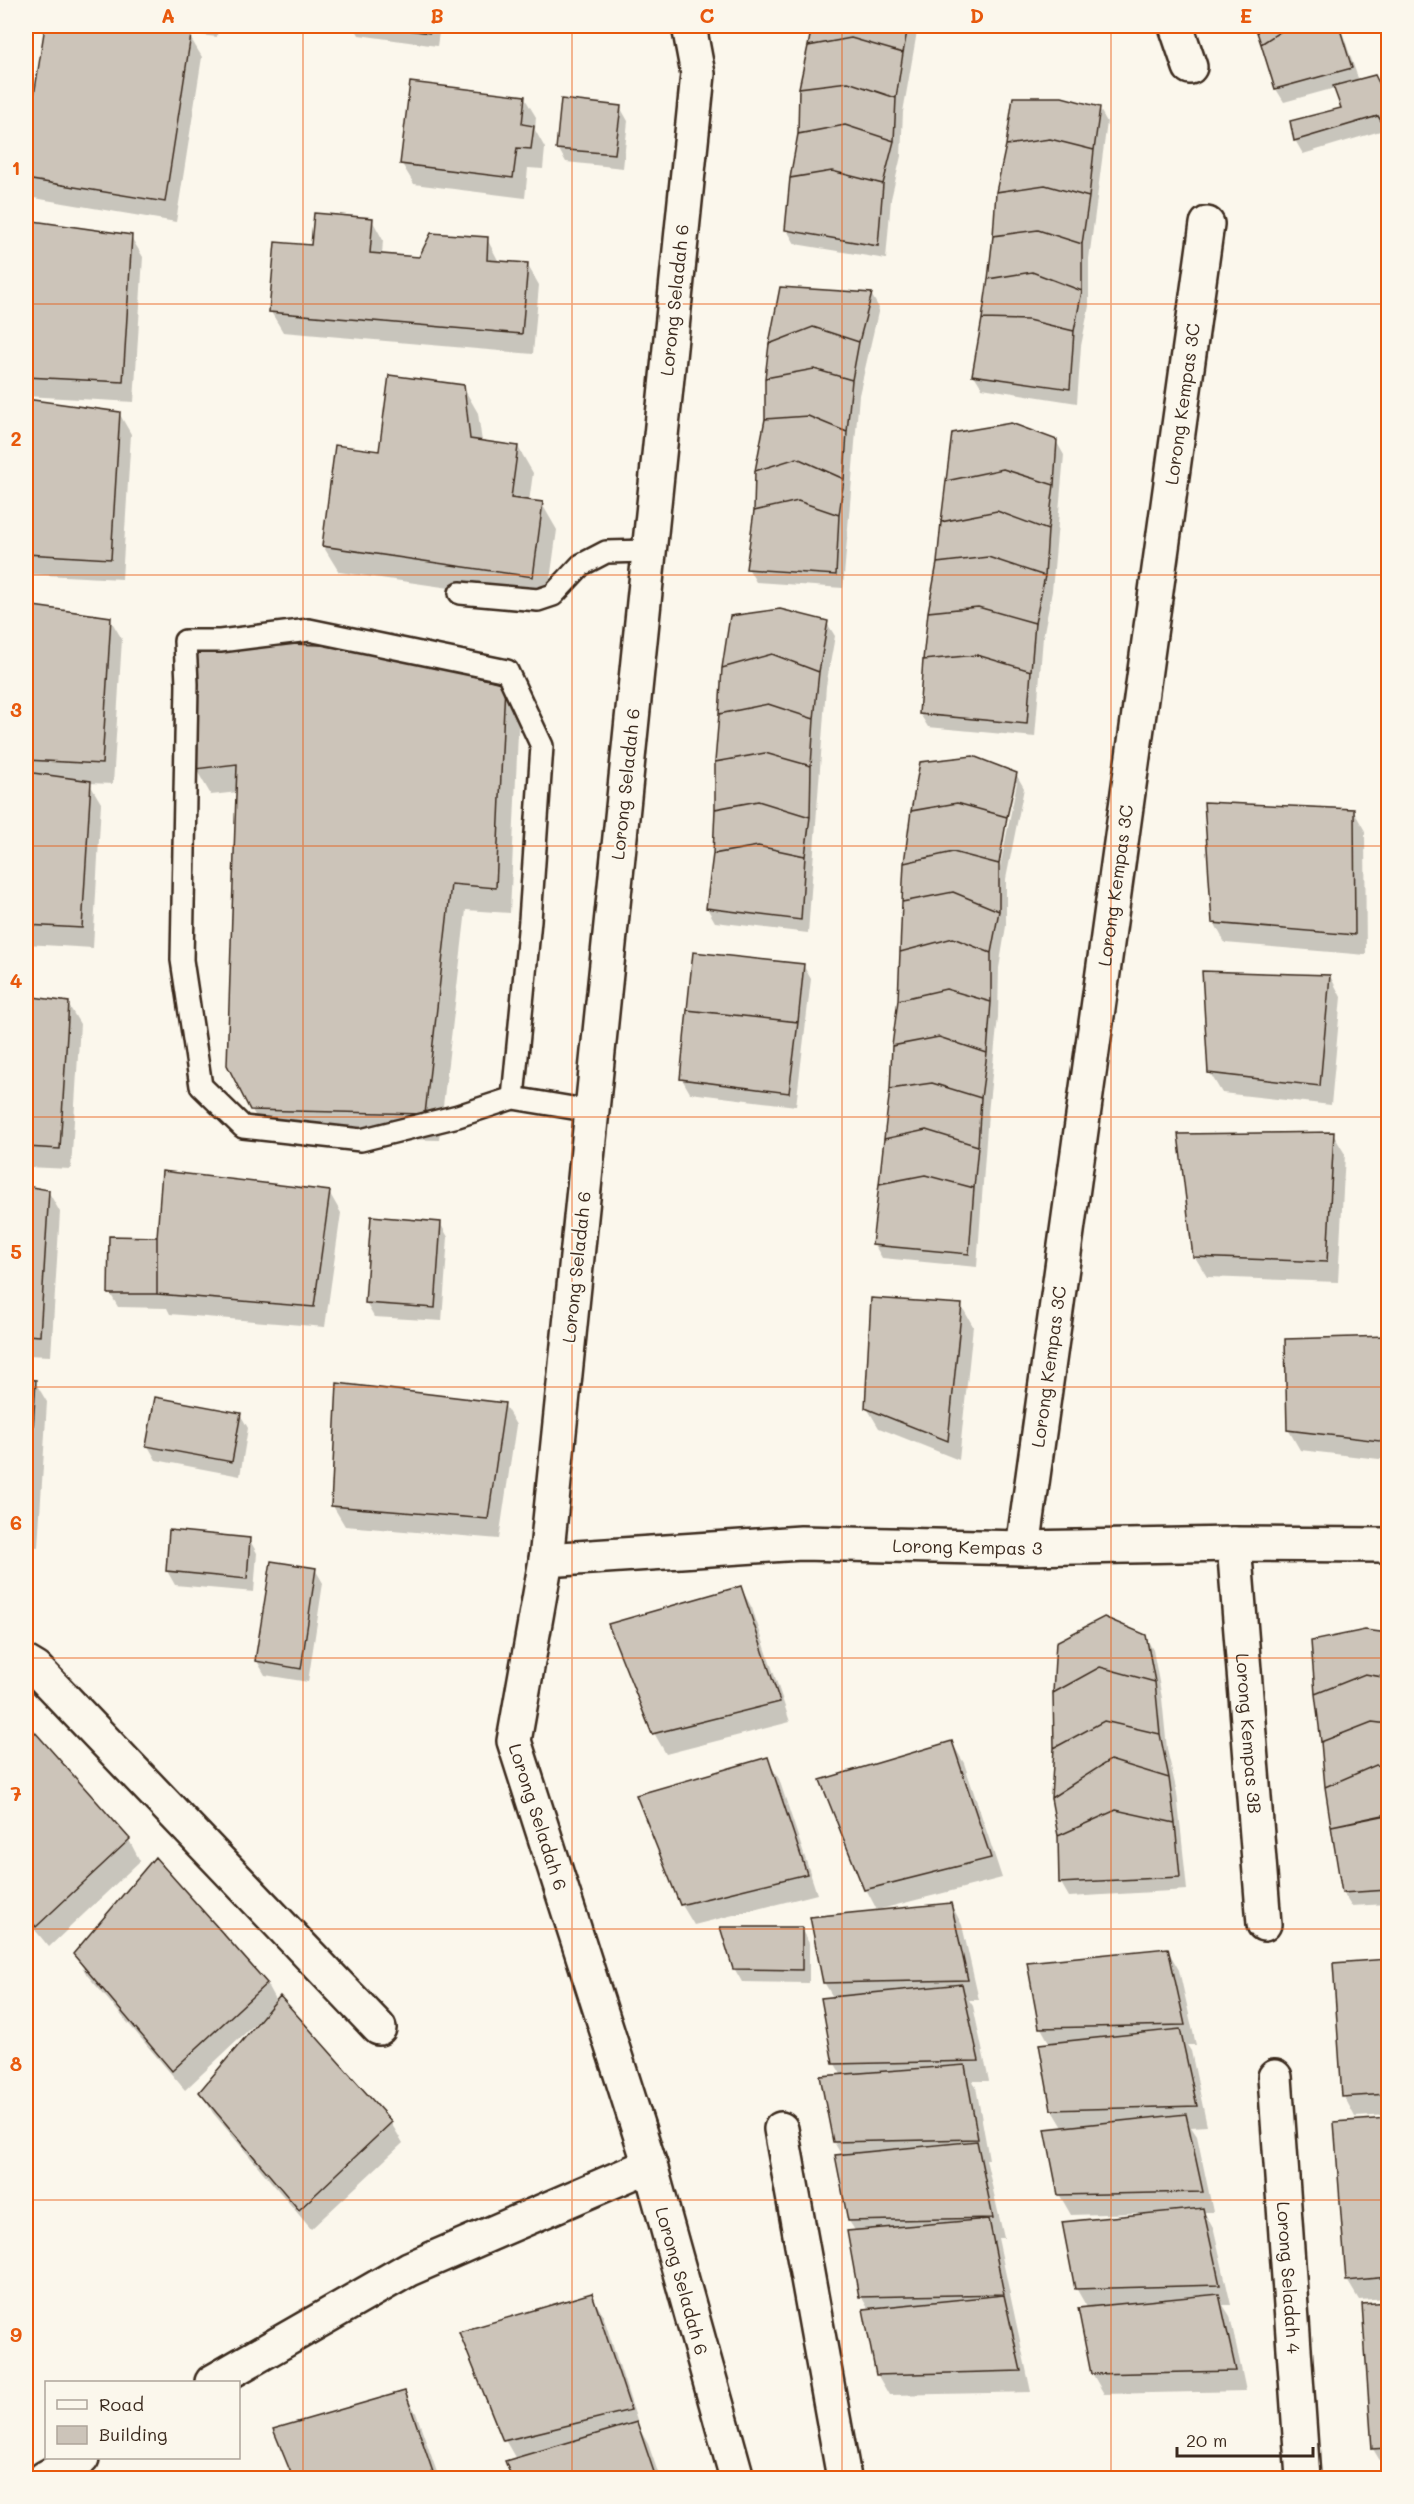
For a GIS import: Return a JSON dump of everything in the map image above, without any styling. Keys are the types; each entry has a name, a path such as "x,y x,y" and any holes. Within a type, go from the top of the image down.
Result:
{"street":[{"name":"Lorong Seladah 6","path":"689,26 698,74 546,1560 514,1741 650,2165 737,2478"},
{"path":"1176,26 1190,67"},
{"name":"Lorong Kempas 3C","path":"1023,1548 1207,224"},
{"name":"Lorong Kempas 3","path":"546,1560 801,1543 1023,1548 1234,1544 1389,1545"},
{"name":"Lorong Kempas 3B","path":"1234,1544 1264,1924"},
{"path":"26,1664 36,1669 380,2028"},
{"name":"Lorong Seladah 4","path":"1275,2077 1303,2478"},
{"path":"781,2129 844,2478"},
{"path":"214,2381 409,2270 650,2165"},
{"path":"45,2478 78,2459"}],"lane":[{"path":"460,593 538,600 553,595 581,565 606,552 649,551"},
{"path":"513,1098 530,920 542,746 507,670 309,630 220,641 185,641 187,684 182,960 201,1086 243,1127 361,1140 458,1116 513,1098 591,1111"}],"building":[{"path":"45,26 133,26 191,35 165,202 26,179 26,147"},
{"path":"377,26 431,26 430,33"},
{"path":"812,26 908,26 903,53 851,38 808,46"},
{"path":"1255,26 1289,26 1261,44"},
{"path":"1289,26 1339,26 1352,68 1275,89 1261,44"},
{"path":"851,38 903,53 896,98 848,82 799,88 808,46"},
{"path":"1375,75 1385,95 1388,95 1388,132 1378,116 1294,141 1290,121 1341,108 1333,86"},
{"path":"410,82 525,96 522,124 534,126 531,149 517,148 513,178 400,164"},
{"path":"848,82 896,98 894,141 845,125 798,134 799,88"},
{"path":"1013,97 1062,97 1100,107 1094,150 1050,139 1006,145"},
{"path":"561,99 621,106 615,154 556,149"},
{"path":"845,125 894,141 883,184 832,171 790,178 798,134"},
{"path":"1050,139 1094,150 1089,197 1045,185 996,192 1006,145"},
{"path":"832,171 883,184 878,246 785,230 790,178"},
{"path":"1045,185 1089,197 1082,244 1038,230 993,236 996,192"},
{"path":"314,213 373,218 370,253 419,257 431,233 488,237 487,260 528,263 522,334 269,312 275,242 311,245"},
{"path":"26,220 132,235 123,382 26,377"},
{"path":"1038,230 1082,244 1082,291 1032,272 988,279 993,236"},
{"path":"1032,272 1082,291 1074,331 1028,320 982,319 988,279"},
{"path":"780,287 872,293 859,342 813,327 769,344"},
{"path":"982,319 1028,320 1074,331 1070,389 972,375"},
{"path":"813,327 859,342 852,380 814,369 765,378 769,344"},
{"path":"814,369 852,380 847,432 808,416 765,419 765,378"},
{"path":"389,375 464,385 470,439 518,446 511,498 543,502 533,577 322,546 335,445 379,451"},
{"path":"26,399 120,412 111,559 26,554"},
{"path":"808,416 847,432 844,479 797,458 755,471 765,419"},
{"path":"1011,423 1057,440 1054,485 1003,469 946,481 952,433"},
{"path":"797,458 844,479 839,515 798,501 754,511 755,471"},
{"path":"1003,469 1054,485 1048,530 997,511 941,522 946,481"},
{"path":"798,501 839,515 836,575 746,569 754,511"},
{"path":"997,511 1048,530 1045,576 988,557 937,563 941,522"},
{"path":"988,557 1045,576 1035,623 978,607 928,612 937,563"},
{"path":"26,605 111,617 102,764 26,760"},
{"path":"978,607 1035,623 1031,671 977,655 923,660 928,612"},
{"path":"780,609 828,621 819,672 772,654 722,668 730,616"},
{"path":"185,641 352,646 505,684 496,888 451,884 425,1114 250,1110 227,1065 237,764 195,769"},
{"path":"772,654 819,672 814,719 768,704 719,714 722,668"},
{"path":"977,655 1031,671 1027,724 919,714 923,660"},
{"path":"768,704 814,719 811,766 765,753 715,762 719,714"},
{"path":"765,753 811,766 810,817 758,801 715,809 715,762"},
{"path":"973,756 1017,773 1007,817 957,803 911,811 920,762"},
{"path":"26,772 91,781 82,928 26,925"},
{"path":"758,801 810,817 805,856 758,846 713,854 715,809"},
{"path":"1204,802 1354,809 1355,935 1212,923"},
{"path":"957,803 1007,817 999,864 953,852 904,863 911,811"},
{"path":"758,846 805,856 801,920 706,908 713,854"},
{"path":"953,852 999,864 999,911 953,892 902,902 904,863"},
{"path":"953,892 999,911 991,953 953,938 900,952 902,902"},
{"path":"953,938 991,953 991,1002 946,989 898,1000 900,952"},
{"path":"693,952 804,964 798,1022 687,1010"},
{"path":"1202,971 1330,975 1320,1086 1208,1073"},
{"path":"946,989 991,1002 987,1053 939,1037 892,1046 898,1000"},
{"path":"26,996 69,1002 60,1149 26,1147"},
{"path":"687,1010 798,1022 789,1093 680,1079"},
{"path":"939,1037 987,1053 981,1098 932,1083 890,1089 892,1046"},
{"path":"932,1083 981,1098 978,1146 926,1130 884,1139 890,1089"},
{"path":"926,1130 978,1146 974,1188 925,1175 879,1184 884,1139"},
{"path":"1334,1132 1327,1262 1193,1257 1178,1134"},
{"path":"162,1171 330,1191 314,1307 157,1294 157,1237"},
{"path":"925,1175 974,1188 969,1254 872,1245 879,1184"},
{"path":"26,1186 49,1190 40,1336 26,1335"},
{"path":"371,1216 441,1222 435,1308 365,1303"},
{"path":"109,1236 157,1237 157,1294 108,1294"},
{"path":"871,1298 962,1304 948,1441 865,1408"},
{"path":"1388,1336 1388,1442 1287,1430 1285,1339"},
{"path":"26,1379 36,1380 27,1527 26,1527"},
{"path":"337,1383 505,1403 488,1519 331,1506"},
{"path":"155,1397 241,1413 232,1462 146,1446"},
{"path":"169,1530 250,1538 247,1579 166,1571"},
{"path":"271,1561 316,1568 301,1669 255,1661"},
{"path":"741,1586 780,1702 652,1734 608,1624"},
{"path":"1104,1617 1146,1635 1155,1682 1100,1667 1053,1693 1056,1642"},
{"path":"1365,1630 1388,1633 1388,1678 1365,1674 1315,1694 1311,1641"},
{"path":"1100,1667 1155,1682 1160,1734 1104,1721 1054,1748 1053,1693"},
{"path":"1365,1674 1388,1678 1388,1724 1372,1722 1321,1742 1315,1694"},
{"path":"1104,1721 1160,1734 1169,1778 1110,1760 1051,1798 1054,1748"},
{"path":"26,1722 130,1839 36,1927 26,1915"},
{"path":"1372,1722 1388,1724 1388,1767 1376,1765 1325,1787 1321,1742"},
{"path":"952,1741 991,1858 864,1890 820,1780"},
{"path":"768,1757 807,1874 680,1905 636,1795"},
{"path":"1110,1760 1169,1778 1175,1823 1116,1810 1058,1836 1051,1798"},
{"path":"1376,1765 1388,1767 1388,1815 1331,1826 1325,1787"},
{"path":"1116,1810 1175,1823 1180,1877 1059,1883 1058,1836"},
{"path":"1388,1815 1388,1890 1342,1893 1331,1826"},
{"path":"155,1857 267,1983 172,2071 73,1954"},
{"path":"951,1903 968,1980 823,1983 810,1917"},
{"path":"720,1927 802,1927 802,1970 733,1969"},
{"path":"1168,1948 1185,2025 1039,2028 1027,1962"},
{"path":"1388,1959 1388,2094 1342,2097 1333,1963"},
{"path":"962,1984 979,2061 833,2064 821,1998"},
{"path":"280,1996 392,2122 299,2210 199,2092"},
{"path":"1180,2029 1197,2106 1051,2110 1039,2044"},
{"path":"965,2065 978,2139 833,2142 820,2076"},
{"path":"1186,2114 1203,2192 1058,2195 1045,2129"},
{"path":"1388,2118 1388,2277 1346,2281 1334,2122"},
{"path":"977,2141 993,2218 848,2221 835,2155"},
{"path":"1203,2208 1220,2285 1075,2289 1062,2222"},
{"path":"989,2219 1004,2294 859,2297 847,2231"},
{"path":"592,2293 631,2410 503,2441 459,2332"},
{"path":"1219,2294 1236,2371 1091,2374 1078,2308"},
{"path":"1004,2295 1021,2371 876,2375 863,2309"},
{"path":"1388,2302 1388,2448 1372,2449 1362,2304"},
{"path":"405,2391 435,2478 293,2478 273,2429"},
{"path":"637,2422 656,2478 512,2478 505,2461"},
{"path":"1388,2471 1388,2478 1368,2478 1367,2474"}]}
